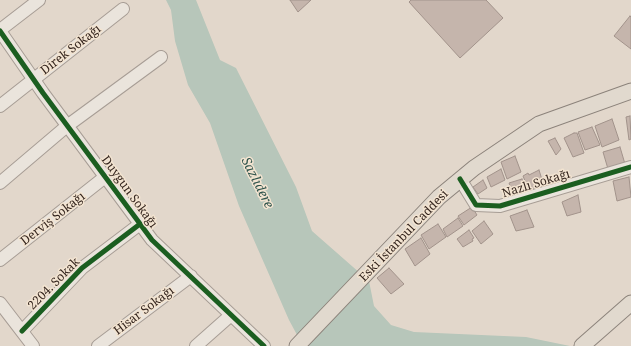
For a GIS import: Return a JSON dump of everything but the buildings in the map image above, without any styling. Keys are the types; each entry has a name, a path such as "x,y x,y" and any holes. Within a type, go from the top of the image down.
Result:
{"main road":[{"name":"Eski İstanbul Caddesi","path":"297,346 439,197 460,179 538,124 630,90"},
{"path":"582,346 631,303"}],"street":[{"path":"0,30 39,0"},
{"name":"Direk Sokağı","path":"0,106 123,9"},
{"name":"Duygun Sokağı","path":"0,30 67,126 152,240 264,346"},
{"path":"0,183 67,126 161,57"},
{"name":"Nazlı Sokağı","path":"460,179 476,205 500,206 631,167"},
{"name":"Derviş Sokağı","path":"0,260 105,177"},
{"name":"2204. Sokak","path":"22,331 82,268 140,224"},
{"name":"Hisar Sokağı","path":"98,346 191,276"},
{"path":"0,303 33,346"},
{"path":"196,346 231,315"}],"water":[{"name":"Sazlıdere","path":"166,0 196,0 220,60 236,68 296,187 312,231 369,281 374,306 391,325 414,332 526,337 570,346 303,346 289,320 239,206 210,123 188,85 175,41 171,10"}],"cycle path":[{"path":"0,31 43,93 152,240 264,346"},
{"path":"460,179 476,205 500,206 631,167"},
{"path":"22,331 82,268 140,224"}]}
